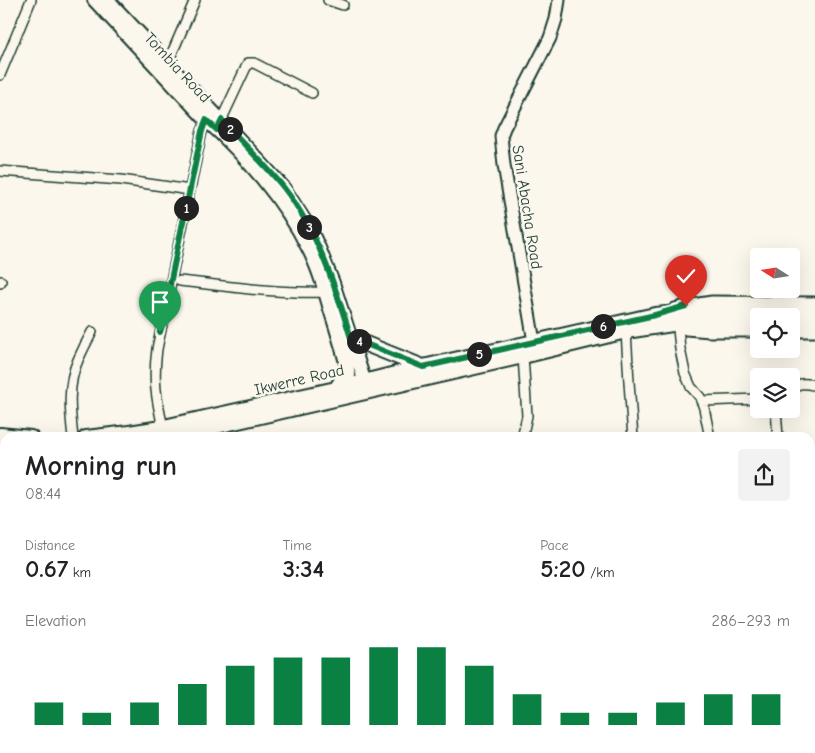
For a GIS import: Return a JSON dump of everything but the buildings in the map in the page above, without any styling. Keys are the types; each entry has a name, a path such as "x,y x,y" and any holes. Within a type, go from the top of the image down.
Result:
{"main road":[{"name":"Tombia Road","path":"94,0 166,69"},
{"name":"Tombia Road","path":"108,0 166,69 209,115 284,188 309,227 333,283 351,338 359,388"},
{"name":"Tombia Road","path":"219,125 268,186 296,225 318,268 347,366 359,388"},
{"name":"Ikwerre Road","path":"164,432 336,389 359,388 423,367 655,315 690,312 815,313"},
{"name":"Ikwerre Road","path":"164,432 359,388 523,356 652,326 750,322"},
{"path":"800,322 815,323"},
{"path":"351,338 423,367"},
{"path":"336,389 346,374 347,366"}],"street":[{"path":"0,75 4,56 30,0"},
{"path":"166,69 195,0"},
{"path":"328,0 343,5"},
{"name":"Sani Abacha Road","path":"534,342 504,165 501,136 550,38 560,0"},
{"path":"219,125 248,63 254,62 312,93"},
{"path":"164,432 156,399 154,382 155,364 202,131 209,115"},
{"path":"0,171 121,180 190,190"},
{"path":"180,281 280,291 325,292"},
{"path":"655,315 686,306 712,302 815,303"},
{"path":"633,432 629,382 628,331 655,328 750,331"},
{"path":"678,328 685,373 691,387 700,397 709,432"},
{"path":"800,331 815,331"},
{"path":"72,432 69,410 70,390 77,362 92,332"},
{"path":"523,356 527,416 523,432"},
{"path":"800,384 813,385"},
{"path":"701,401 750,400"},
{"path":"777,418 778,432"}],"route":[{"path":"160,332 202,131 206,120 217,130 222,120 284,188 309,227 319,248 339,299 351,338 423,367 655,315 686,306"}]}
